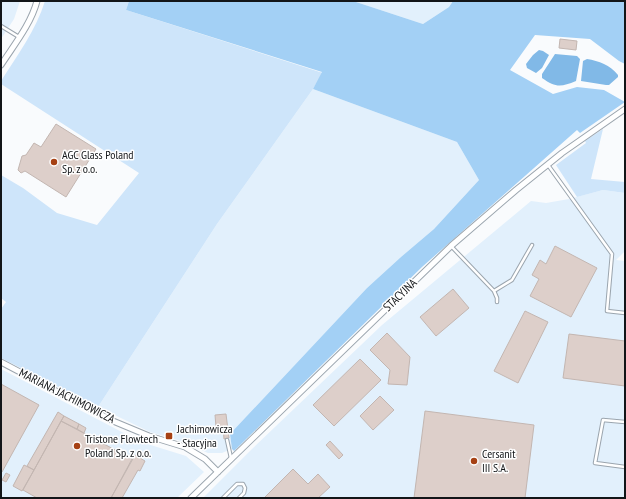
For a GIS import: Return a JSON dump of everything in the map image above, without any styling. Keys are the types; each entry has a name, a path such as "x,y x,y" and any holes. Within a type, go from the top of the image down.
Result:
{"street":[{"path":"1,65 20,37 35,9 37,1"},
{"name":"STACYJNA","path":"191,498 451,246 547,165 625,109"},
{"name":"MARIANA JACHIMOWICZA","path":"1,362 114,421 149,436 185,447 205,459 218,472"}],"lane":[{"path":"1,26 20,37"},
{"path":"547,165 612,254 607,311 625,313"},
{"path":"494,291 512,280 532,245"},
{"path":"451,246 494,291 497,302"},
{"path":"625,422 603,420 595,463 625,467"},
{"path":"227,440 231,459"},
{"path":"223,498 236,484 243,484 246,488 244,493 239,498"}],"shaded area":[{"path":"1,1 20,1 14,19 1,39"},
{"path":"45,1 129,1 126,10 323,73 217,224 98,407 1,358 1,309 6,302 1,298 1,175 23,188 57,213 97,225 139,173 1,84 1,81 37,22"},
{"path":"129,1 353,1 423,24 449,7 453,1 625,1 625,64 590,39 535,35 510,70 553,94 577,87 604,90 625,102 580,133 577,130 422,267 234,451 232,449 230,434 367,288 434,229 479,180 457,142 313,89 322,72 126,10"},
{"path":"353,1 453,1 449,7 423,24"},
{"path":"539,50 549,55 542,68 536,73 527,68 526,64"},
{"path":"555,54 577,56 580,59 576,81 559,86 551,84 542,78 542,74"},
{"path":"587,59 600,62 608,66 618,75 618,77 609,85 581,81 583,61"},
{"path":"313,89 457,142 479,180 434,229 367,288 230,434 232,449 222,453 208,453 181,441 150,432 98,407 217,224"},
{"path":"603,129 591,179 625,182 625,193 603,190 577,197 556,165 586,143 585,141"},
{"path":"603,190 625,193 625,251 616,260 625,261 625,498 203,498 382,325 531,201 546,203 569,199"},
{"path":"1,369 141,442 186,456 204,472 177,498 1,498"}],"building":[{"path":"560,39 577,41 576,50 559,48"},
{"name":"AGC Glass Poland Sp. z o.o.","path":"56,124 96,149 66,197 25,171 21,173 18,170 22,156 26,155 34,143 41,147"},
{"path":"555,246 597,268 571,317 530,296 539,279 532,275 540,260 546,264"},
{"path":"453,289 469,308 436,336 420,317"},
{"path":"525,311 548,322 518,383 494,371"},
{"path":"387,333 410,357 407,385 388,384 390,370 370,350"},
{"path":"569,334 625,341 625,386 563,378"},
{"path":"360,359 381,380 334,426 313,405"},
{"path":"1,384 39,405 2,472 1,472"},
{"path":"380,396 394,410 373,430 360,416"},
{"name":"Cersanit III S.A.","path":"425,411 534,425 525,498 414,498"},
{"path":"58,412 64,416 34,470 27,466"},
{"path":"226,414 229,438 224,439 223,426 216,427 215,415"},
{"path":"64,416 79,424 77,429 61,421"},
{"name":"Tristone Flowtech Poland Sp. z o.o.","path":"61,421 132,459 111,498 37,498 23,490"},
{"path":"79,424 86,428 84,433 77,429"},
{"path":"330,441 343,455 339,459 326,445"},
{"path":"135,455 145,461 140,471 138,470 122,498 111,498"},
{"path":"24,465 34,470 22,491 13,486"},
{"path":"293,469 308,484 318,474 330,487 318,498 264,498"},
{"path":"6,473 10,475 6,482 2,480"}],"place":[{"name":"AGC Glass Poland Sp. z o.o.","path":"54,162"},
{"name":"Jachimowicza - Stacyjna","path":"169,436"},
{"name":"Tristone Flowtech Poland Sp. z o.o.","path":"77,446"},
{"name":"Cersanit III S.A.","path":"474,461"}]}
